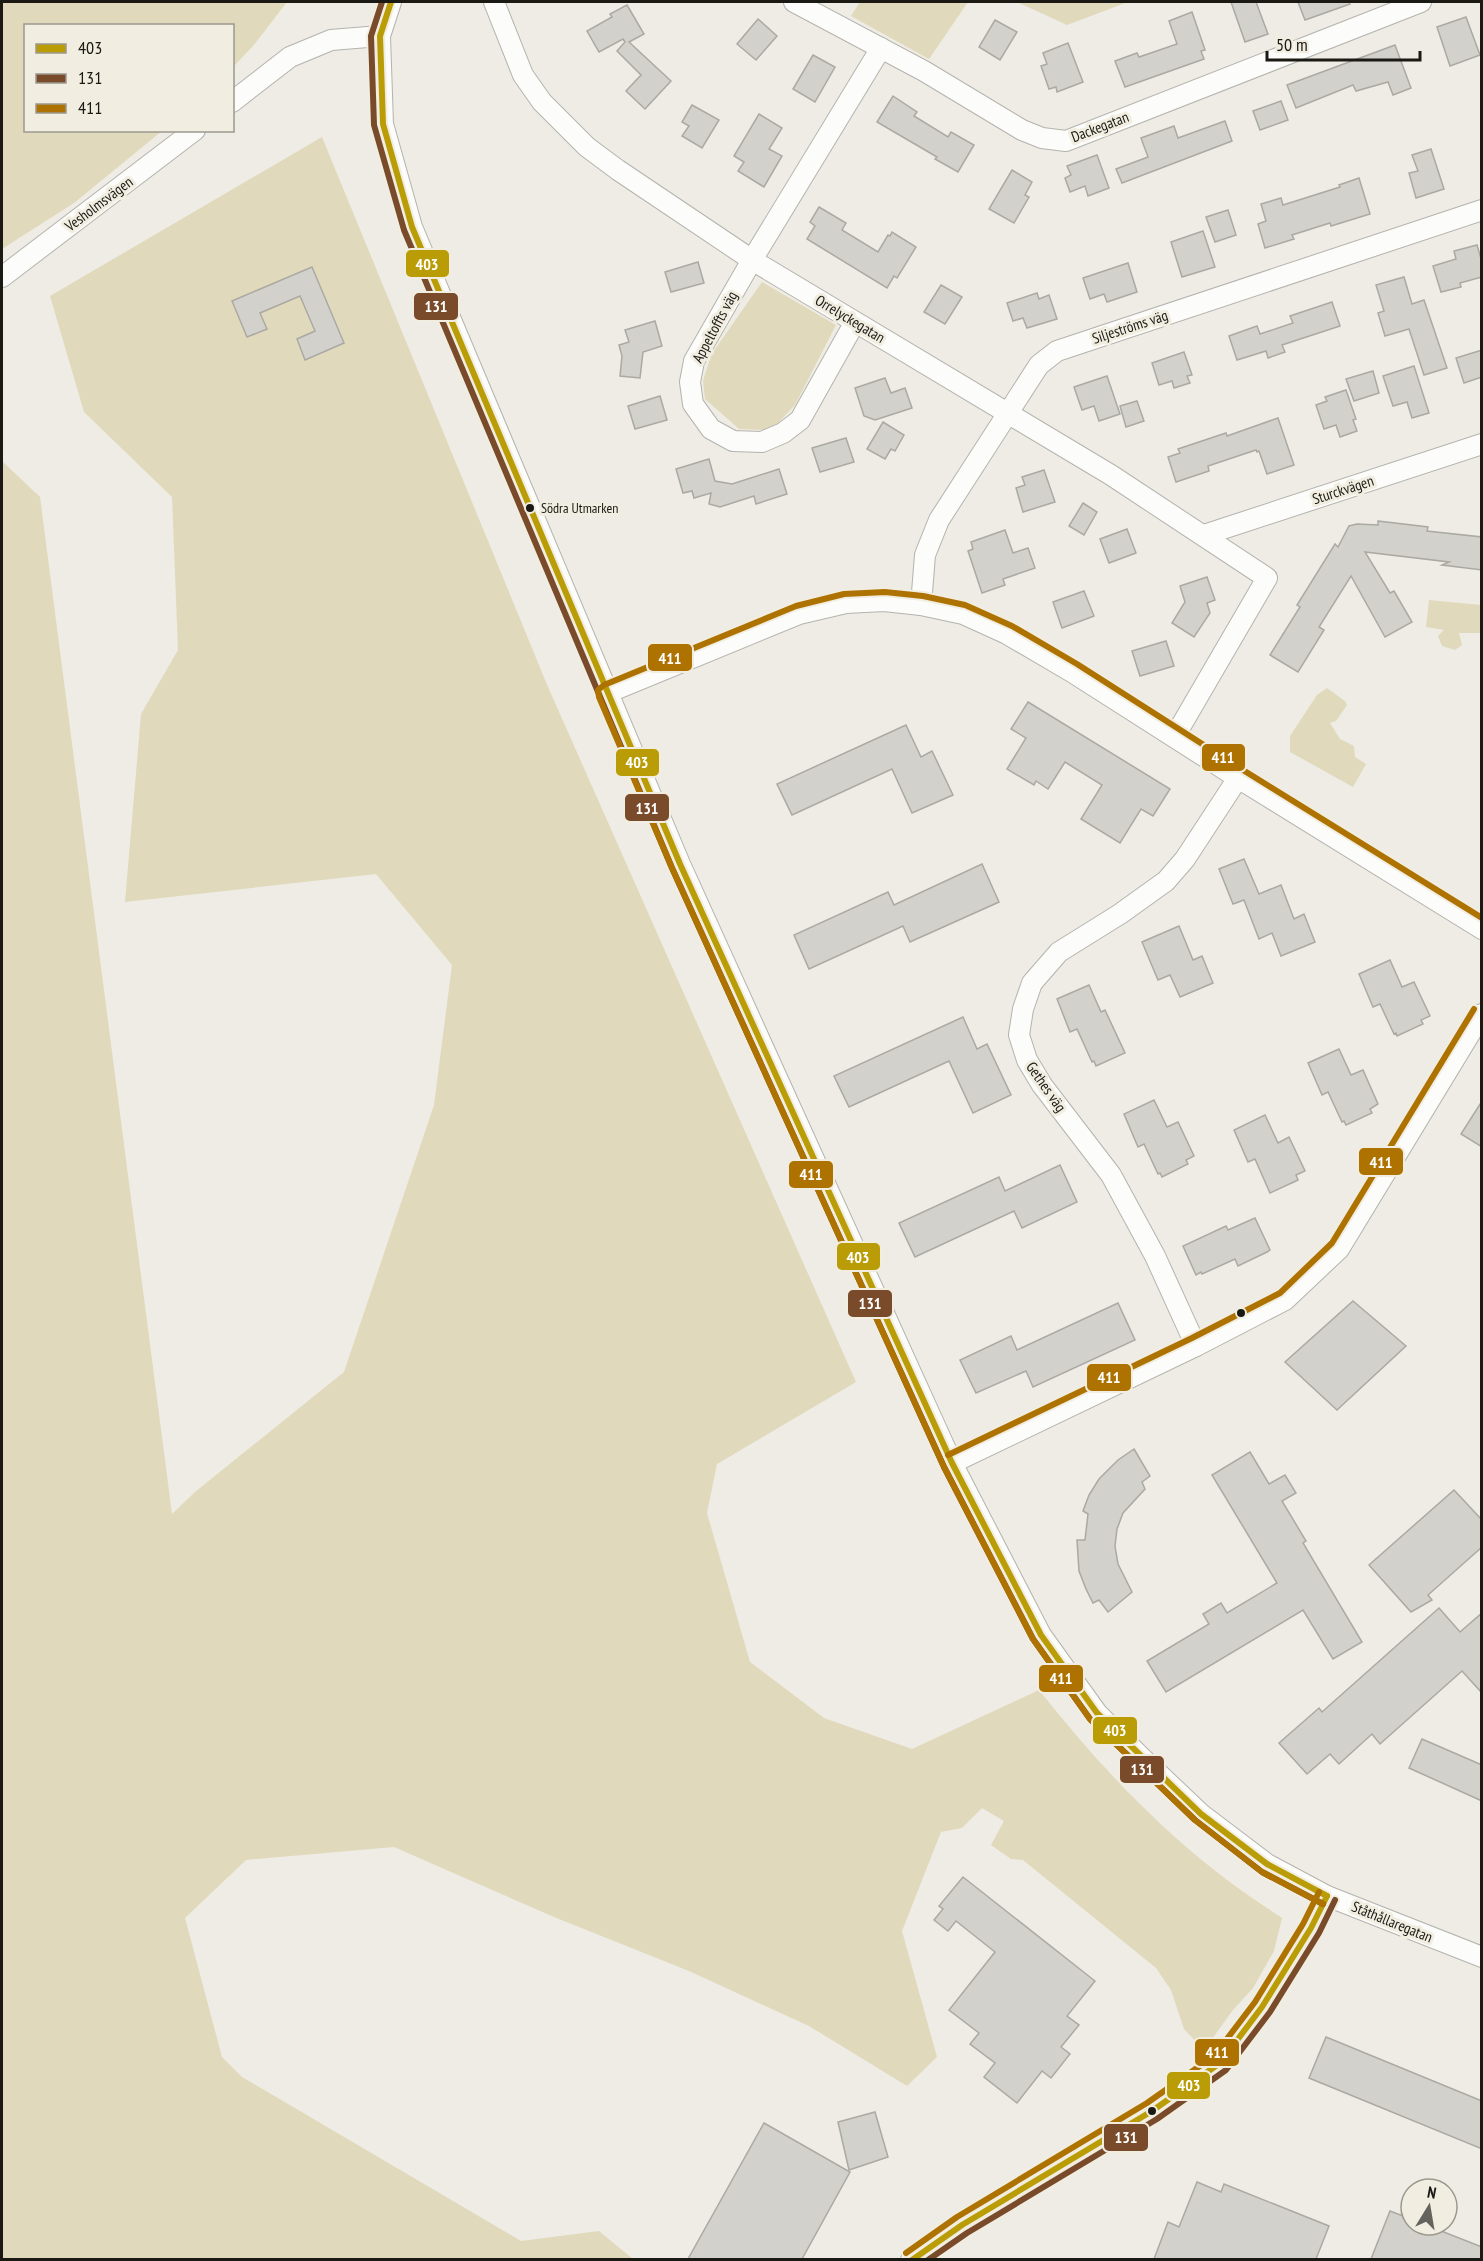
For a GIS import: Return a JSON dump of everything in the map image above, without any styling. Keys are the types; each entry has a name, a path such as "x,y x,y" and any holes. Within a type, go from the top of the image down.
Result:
{"street":[{"name":"Ståthållaregatan","path":"391,2 380,36 383,124 412,227 680,864 952,1463 1041,1635 1097,1713 1201,1814 1267,1864 1327,1896 1482,1957"},
{"name":"Orrelyckegatan","path":"494,2 523,75 542,102 568,129 618,170 752,260 1112,476 1267,578 1175,736"},
{"name":"Dackegatan","path":"794,2 924,71 1022,130 1042,138 1066,141 1421,2"},
{"path":"234,100 290,57 331,40 380,36"},
{"name":"Appeltoffts väg","path":"855,322 800,420 783,433 762,442 733,441 711,429 693,404 690,382 694,361 752,260 881,48"},
{"name":"Vesholmsvägen","path":"2,277 192,132"},
{"name":"Siljeströms väg","path":"921,605 925,555 939,520 1039,365 1057,351 1482,210"},
{"name":"Sturckvägen","path":"1204,535 1482,444"},
{"path":"607,693 799,614 846,603 884,601 921,605 963,614 1007,634 1175,736 1238,778 1482,929"},
{"name":"Gethes väg","path":"1197,1346 1155,1256 1111,1174 1042,1085 1027,1060 1019,1035 1023,1009 1032,983 1059,952 1120,914 1166,881 1185,859 1238,778"},
{"path":"952,1463 1197,1346 1284,1300 1339,1249 1482,1014"},
{"path":"912,2259 963,2225 1152,2111 1220,2063 1268,1997 1311,1928 1327,1896"}],"shaded area":[{"path":"2,2 287,2 253,46 234,66 234,24 24,24 24,132 161,132 74,203 2,249"},
{"path":"860,2 968,2 929,59 851,16"},
{"path":"1017,2 1128,2 1067,25"},
{"path":"322,137 548,687 856,1382 717,1464 707,1513 750,1662 824,1718 912,1749 1039,1690 1101,1763 1145,1809 1193,1853 1282,1918 1274,1951 1253,1988 1233,2010 1204,2050 1184,2029 1171,1990 1156,1968 1023,1860 1011,1859 991,1845 1004,1821 982,1808 962,1828 941,1832 902,1931 937,2057 907,2086 809,2026 689,1971 554,1917 394,1847 246,1860 185,1918 222,2057 242,2077 521,2241 599,2231 633,2259 2,2259 2,461 40,497 172,1514 195,1492 344,1372 434,1105 452,965 376,874 125,902 141,714 178,650 172,497 84,412 50,296"},
{"path":"762,282 836,325 795,405 777,424 764,430 739,429 705,399 703,381 711,355"},
{"path":"1429,600 1481,605 1480,633 1459,633 1462,645 1455,650 1442,646 1438,636 1444,630 1426,627"},
{"path":"1327,688 1347,705 1336,721 1330,723 1340,739 1354,746 1355,757 1366,764 1353,787 1290,752 1290,736 1317,695"}],"building":[{"path":"1231,2 1256,2 1268,34 1245,42"},
{"path":"1298,2 1349,2 1350,4 1305,20"},
{"path":"627,5 644,34 629,42 671,81 645,109 626,91 641,75 617,51 625,42 623,39 599,52 587,31 612,17 610,14"},
{"path":"1192,12 1205,50 1201,51 1204,59 1125,87 1115,61 1137,53 1139,57 1177,44 1169,21"},
{"path":"1466,17 1480,55 1450,66 1437,27"},
{"path":"758,19 777,36 756,60 737,44"},
{"path":"995,20 1017,32 1000,60 979,47"},
{"path":"1068,43 1083,82 1057,92 1056,87 1049,89 1041,66 1047,64 1043,53"},
{"path":"1395,45 1411,88 1393,95 1388,82 1356,91 1353,85 1296,108 1287,85"},
{"path":"813,55 835,67 815,102 793,89"},
{"path":"893,96 917,112 914,116 948,137 951,132 974,145 958,172 877,122"},
{"path":"1281,101 1288,120 1260,130 1253,111"},
{"path":"692,105 719,120 702,148 682,136 689,126 682,122"},
{"path":"759,114 782,128 769,149 782,156 764,187 738,171 744,162 734,156"},
{"path":"1225,121 1232,141 1122,183 1116,169 1148,157 1141,138 1174,126 1178,138"},
{"path":"1431,149 1444,189 1416,198 1409,173 1418,171 1412,155"},
{"path":"1097,155 1109,188 1088,196 1085,186 1070,192 1065,178 1071,175 1067,166"},
{"path":"1012,170 1032,182 1025,195 1029,197 1014,223 989,209"},
{"path":"1359,178 1370,214 1292,235 1294,239 1265,248 1258,224 1266,221 1261,204 1281,198 1283,205 1340,187 1339,185"},
{"path":"819,207 846,223 842,230 878,252 892,232 916,247 897,278 894,276 887,288 807,239 815,226 810,222"},
{"path":"1228,210 1236,235 1215,242 1206,217"},
{"path":"1203,231 1215,267 1182,277 1171,242"},
{"path":"1477,245 1482,262 1482,277 1460,283 1461,287 1441,292 1433,266 1456,259 1454,251"},
{"path":"698,262 704,283 671,292 665,272"},
{"path":"1128,263 1137,292 1107,302 1104,294 1090,299 1083,278"},
{"path":"312,267 344,343 305,360 297,339 315,331 300,296 260,313 267,329 247,337 232,301"},
{"path":"1404,277 1412,304 1424,300 1447,368 1424,375 1409,329 1385,336 1378,313 1384,311 1376,285"},
{"path":"941,285 962,297 945,324 924,312"},
{"path":"1037,293 1039,299 1049,295 1057,319 1027,328 1023,318 1013,321 1007,303"},
{"path":"1332,302 1340,326 1282,345 1285,352 1268,358 1266,351 1237,360 1229,336 1257,326 1260,334 1293,323 1290,316"},
{"path":"655,321 662,346 643,352 640,378 620,376 622,356 619,345 629,342 625,330"},
{"path":"1482,350 1482,377 1464,383 1456,358"},
{"path":"1184,352 1192,375 1187,376 1190,383 1174,388 1172,381 1159,385 1152,363"},
{"path":"1414,366 1429,413 1412,418 1407,402 1393,406 1383,376"},
{"path":"1373,371 1379,393 1354,401 1346,379"},
{"path":"1107,376 1120,414 1099,421 1094,406 1082,410 1074,387"},
{"path":"885,378 891,393 905,388 912,408 875,420 864,416 855,388"},
{"path":"1346,390 1356,419 1353,420 1357,431 1340,437 1336,425 1324,429 1316,405 1327,401 1325,397"},
{"path":"660,396 667,420 635,429 628,406"},
{"path":"1137,401 1144,421 1126,427 1120,406"},
{"path":"1278,418 1294,465 1267,474 1259,451 1256,450 1208,466 1209,471 1176,482 1168,457 1180,453 1178,449 1226,433 1227,436"},
{"path":"883,422 904,435 895,451 891,449 885,459 867,449"},
{"path":"846,438 854,462 820,472 812,448"},
{"path":"709,459 715,481 732,484 779,469 787,494 756,504 754,496 720,507 709,504 711,493 694,498 692,491 683,493 676,469"},
{"path":"1044,470 1055,502 1023,512 1016,488 1025,485 1022,477"},
{"path":"1083,503 1097,512 1084,535 1069,526"},
{"path":"1378,521 1428,527 1427,531 1482,537 1482,570 1442,565 1449,562 1365,552 1390,593 1394,591 1412,622 1385,637 1351,576 1319,627 1324,630 1298,672 1270,655 1300,607 1297,605 1335,544 1338,547 1349,526 1378,525"},
{"path":"1127,529 1136,553 1109,563 1100,539"},
{"path":"1005,530 1013,553 1028,548 1035,568 1003,579 1005,585 982,593 968,551 973,549 971,542"},
{"path":"1207,577 1215,600 1207,603 1210,613 1194,637 1172,623 1185,602 1180,586"},
{"path":"1084,591 1094,616 1062,628 1053,602"},
{"path":"1166,641 1174,666 1140,676 1132,651"},
{"path":"1028,702 1170,789 1153,816 1141,809 1120,843 1081,819 1102,785 1065,762 1048,789 1036,781 1034,785 1007,769 1026,738 1011,729"},
{"path":"906,725 921,757 932,751 953,795 912,813 892,769 792,815 777,784"},
{"path":"1244,859 1259,894 1281,885 1294,919 1304,914 1315,942 1281,956 1272,933 1259,939 1244,900 1233,904 1219,869"},
{"path":"982,864 999,902 910,942 903,926 809,969 794,935 888,892 894,905"},
{"path":"1179,926 1193,960 1202,956 1213,983 1180,997 1170,975 1158,980 1142,942"},
{"path":"1390,960 1402,987 1414,982 1430,1016 1421,1020 1423,1024 1397,1036 1380,1004 1373,1007 1359,974"},
{"path":"1089,985 1101,1012 1105,1010 1125,1053 1096,1066 1077,1029 1070,1032 1057,999"},
{"path":"963,1017 977,1049 987,1044 1011,1095 973,1113 949,1061 849,1107 834,1076"},
{"path":"1339,1049 1351,1075 1363,1070 1378,1104 1370,1109 1372,1113 1346,1125 1344,1121 1342,1122 1328,1092 1322,1095 1308,1063"},
{"path":"1154,1100 1167,1127 1178,1122 1194,1156 1186,1160 1188,1164 1162,1177 1160,1173 1158,1174 1144,1144 1138,1147 1124,1114"},
{"path":"1482,1101 1482,1147 1461,1134"},
{"path":"1265,1115 1278,1143 1289,1137 1305,1171 1296,1175 1298,1180 1270,1193 1255,1159 1248,1162 1234,1130"},
{"path":"1060,1165 1077,1202 1022,1228 1014,1211 915,1257 899,1223 999,1177 1005,1191"},
{"path":"1255,1218 1270,1250 1238,1266 1235,1259 1196,1275 1183,1246 1226,1226 1228,1230"},
{"path":"1353,1301 1406,1346 1337,1410 1285,1362"},
{"path":"1118,1303 1135,1340 1033,1387 1026,1371 976,1393 960,1360 1011,1336 1017,1350"},
{"path":"1134,1449 1150,1476 1142,1482 1145,1489 1123,1513 1117,1529 1115,1546 1118,1564 1132,1592 1108,1612 1099,1600 1093,1603 1086,1589 1079,1571 1077,1540 1085,1540 1088,1514 1083,1511 1099,1479 1118,1460"},
{"path":"1250,1452 1269,1484 1285,1475 1296,1493 1282,1501 1306,1541 1303,1543 1362,1642 1333,1659 1303,1610 1166,1692 1147,1661 1209,1624 1203,1614 1221,1603 1227,1613 1277,1583 1212,1475"},
{"path":"1454,1490 1482,1520 1482,1547 1428,1595 1432,1600 1411,1612 1369,1565"},
{"path":"1439,1608 1460,1632 1482,1613 1482,1693 1462,1671 1380,1744 1372,1734 1339,1764 1330,1754 1307,1774 1279,1743 1319,1708 1322,1712"},
{"path":"1422,1739 1482,1765 1482,1801 1409,1768"},
{"path":"963,1877 1095,1981 1067,2016 1079,2025 1061,2047 1070,2054 1051,2078 1042,2071 1017,2103 984,2077 995,2063 970,2044 979,2033 949,2010 995,1952 956,1921 948,1931 934,1920 943,1909 939,1906"},
{"path":"1326,2037 1482,2101 1482,2149 1309,2078"},
{"path":"875,2112 888,2157 849,2170 838,2122"},
{"path":"764,2123 850,2172 802,2259 688,2259"},
{"path":"1197,2182 1221,2192 1224,2184 1329,2226 1316,2259 1154,2259 1168,2222 1179,2227"},
{"path":"1390,2211 1399,2214 1399,2237 1457,2237 1482,2247 1482,2259 1371,2259"}],"transit line":[{"name":"131","path":"382,2 371,36 374,125 404,230 672,868 944,1467 1033,1639 1090,1719 1195,1820 1262,1872 1323,1904"},
{"name":"403","path":"391,2 380,36 383,124 412,227 680,864 952,1463 1041,1635 1097,1713 1201,1814 1267,1864 1327,1896"},
{"name":"411","path":"1323,1904 1262,1872 1195,1820 1090,1719 1033,1639 944,1467 672,868 598,690 604,685 796,606 844,594 885,592 923,596 965,605 1012,626 1077,664 1482,918"},
{"name":"411","path":"948,1455 1192,1338 1280,1293 1332,1243 1474,1009"},
{"name":"411","path":"906,2253 957,2217 1147,2103 1214,2056 1255,2002 1303,1924 1319,1892"},
{"name":"403","path":"912,2260 962,2225 1152,2111 1220,2063 1262,2007 1311,1928 1327,1896"},
{"name":"131","path":"928,2260 967,2233 1157,2119 1226,2070 1270,2012 1319,1933 1335,1900"}],"place":[{"name":"Södra Utmarken","path":"530,508"}]}
